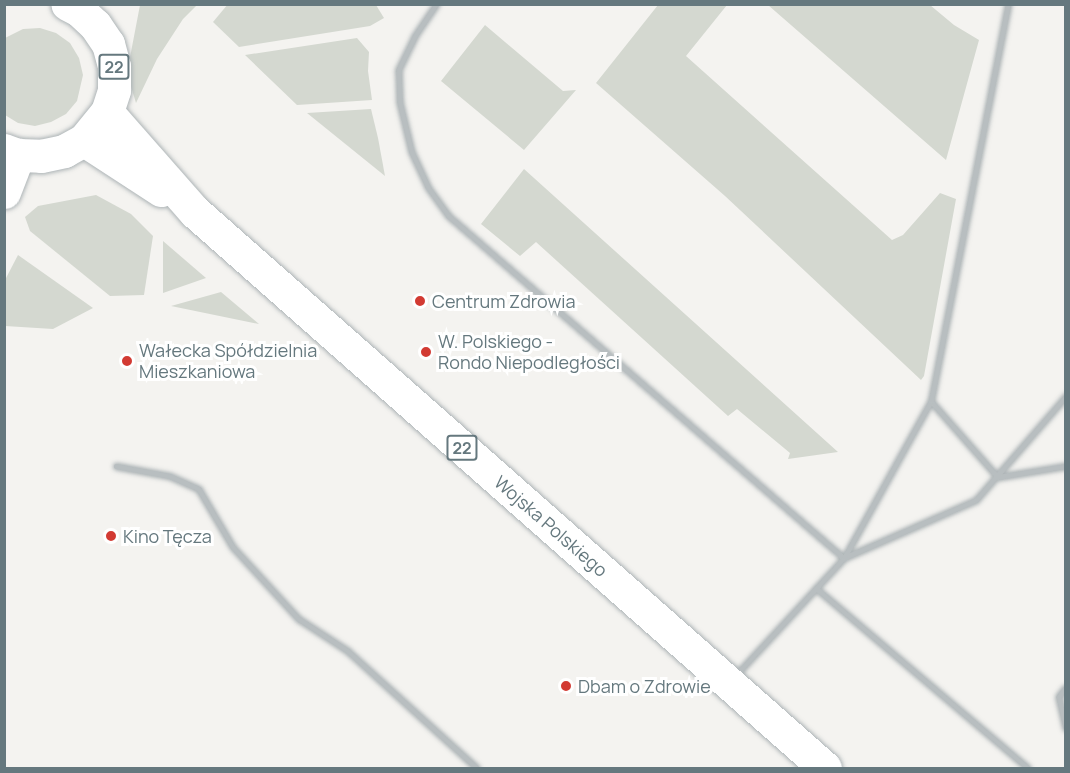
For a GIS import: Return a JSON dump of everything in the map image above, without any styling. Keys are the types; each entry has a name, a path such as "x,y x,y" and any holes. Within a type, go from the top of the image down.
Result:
{"main road":[{"name":"22","path":"11,152 41,156 64,151 84,140 107,112 114,90 114,66 103,15 79,10 67,4"},
{"name":"Wojska Polskiego","path":"107,112 195,212 825,768"},
{"name":"Wojska Polskiego","path":"84,140 195,212"},
{"path":"4,192 11,152"}],"lane":[{"path":"437,4 415,37 399,70 400,102 411,152 428,187 449,216 844,558"},
{"path":"730,683 844,558 931,401 1008,4"},
{"path":"844,558 976,500 1065,396"},
{"path":"931,401 998,477"},
{"path":"116,466 171,476 199,489 233,547 299,620 348,651 477,768"},
{"path":"998,477 1065,466"},
{"path":"816,588 1028,768"},
{"path":"1065,688 1059,697 1065,728"}],"shaded area":[{"path":"228,4 376,5 384,18 370,26 239,47 213,22"},
{"path":"140,5 197,5 183,19 157,59 136,103 127,73"},
{"path":"658,5 727,5 686,56 892,240 903,235 940,193 956,199 924,376 921,380 725,196 596,83"},
{"path":"768,5 930,5 954,25 979,40 946,160"},
{"path":"485,25 563,91 576,90 524,150 441,81"},
{"path":"40,28 56,33 70,43 79,58 83,75 77,101 66,114 51,122 35,126 18,123 5,115 5,38 23,29"},
{"path":"357,38 369,52 368,71 372,100 297,105 245,55"},
{"path":"371,109 378,138 385,176 307,113"},
{"path":"524,169 838,452 788,459 790,453 737,409 728,416 536,242 520,256 481,224"},
{"path":"96,195 131,214 153,236 144,295 110,296 30,231 25,217 38,206"},
{"path":"163,241 206,278 163,293"},
{"path":"18,255 93,308 53,329 5,326 5,280"},
{"path":"221,292 259,324 171,306"}],"place":[{"name":"Centrum Zdrowia","path":"420,301"},
{"name":"W. Polskiego - Rondo Niepodległości","path":"426,352"},
{"name":"Wałecka Spółdzielnia Mieszkaniowa","path":"127,361"},
{"name":"Kino Tęcza","path":"111,536"},
{"name":"Dbam o Zdrowie","path":"566,686"}]}
